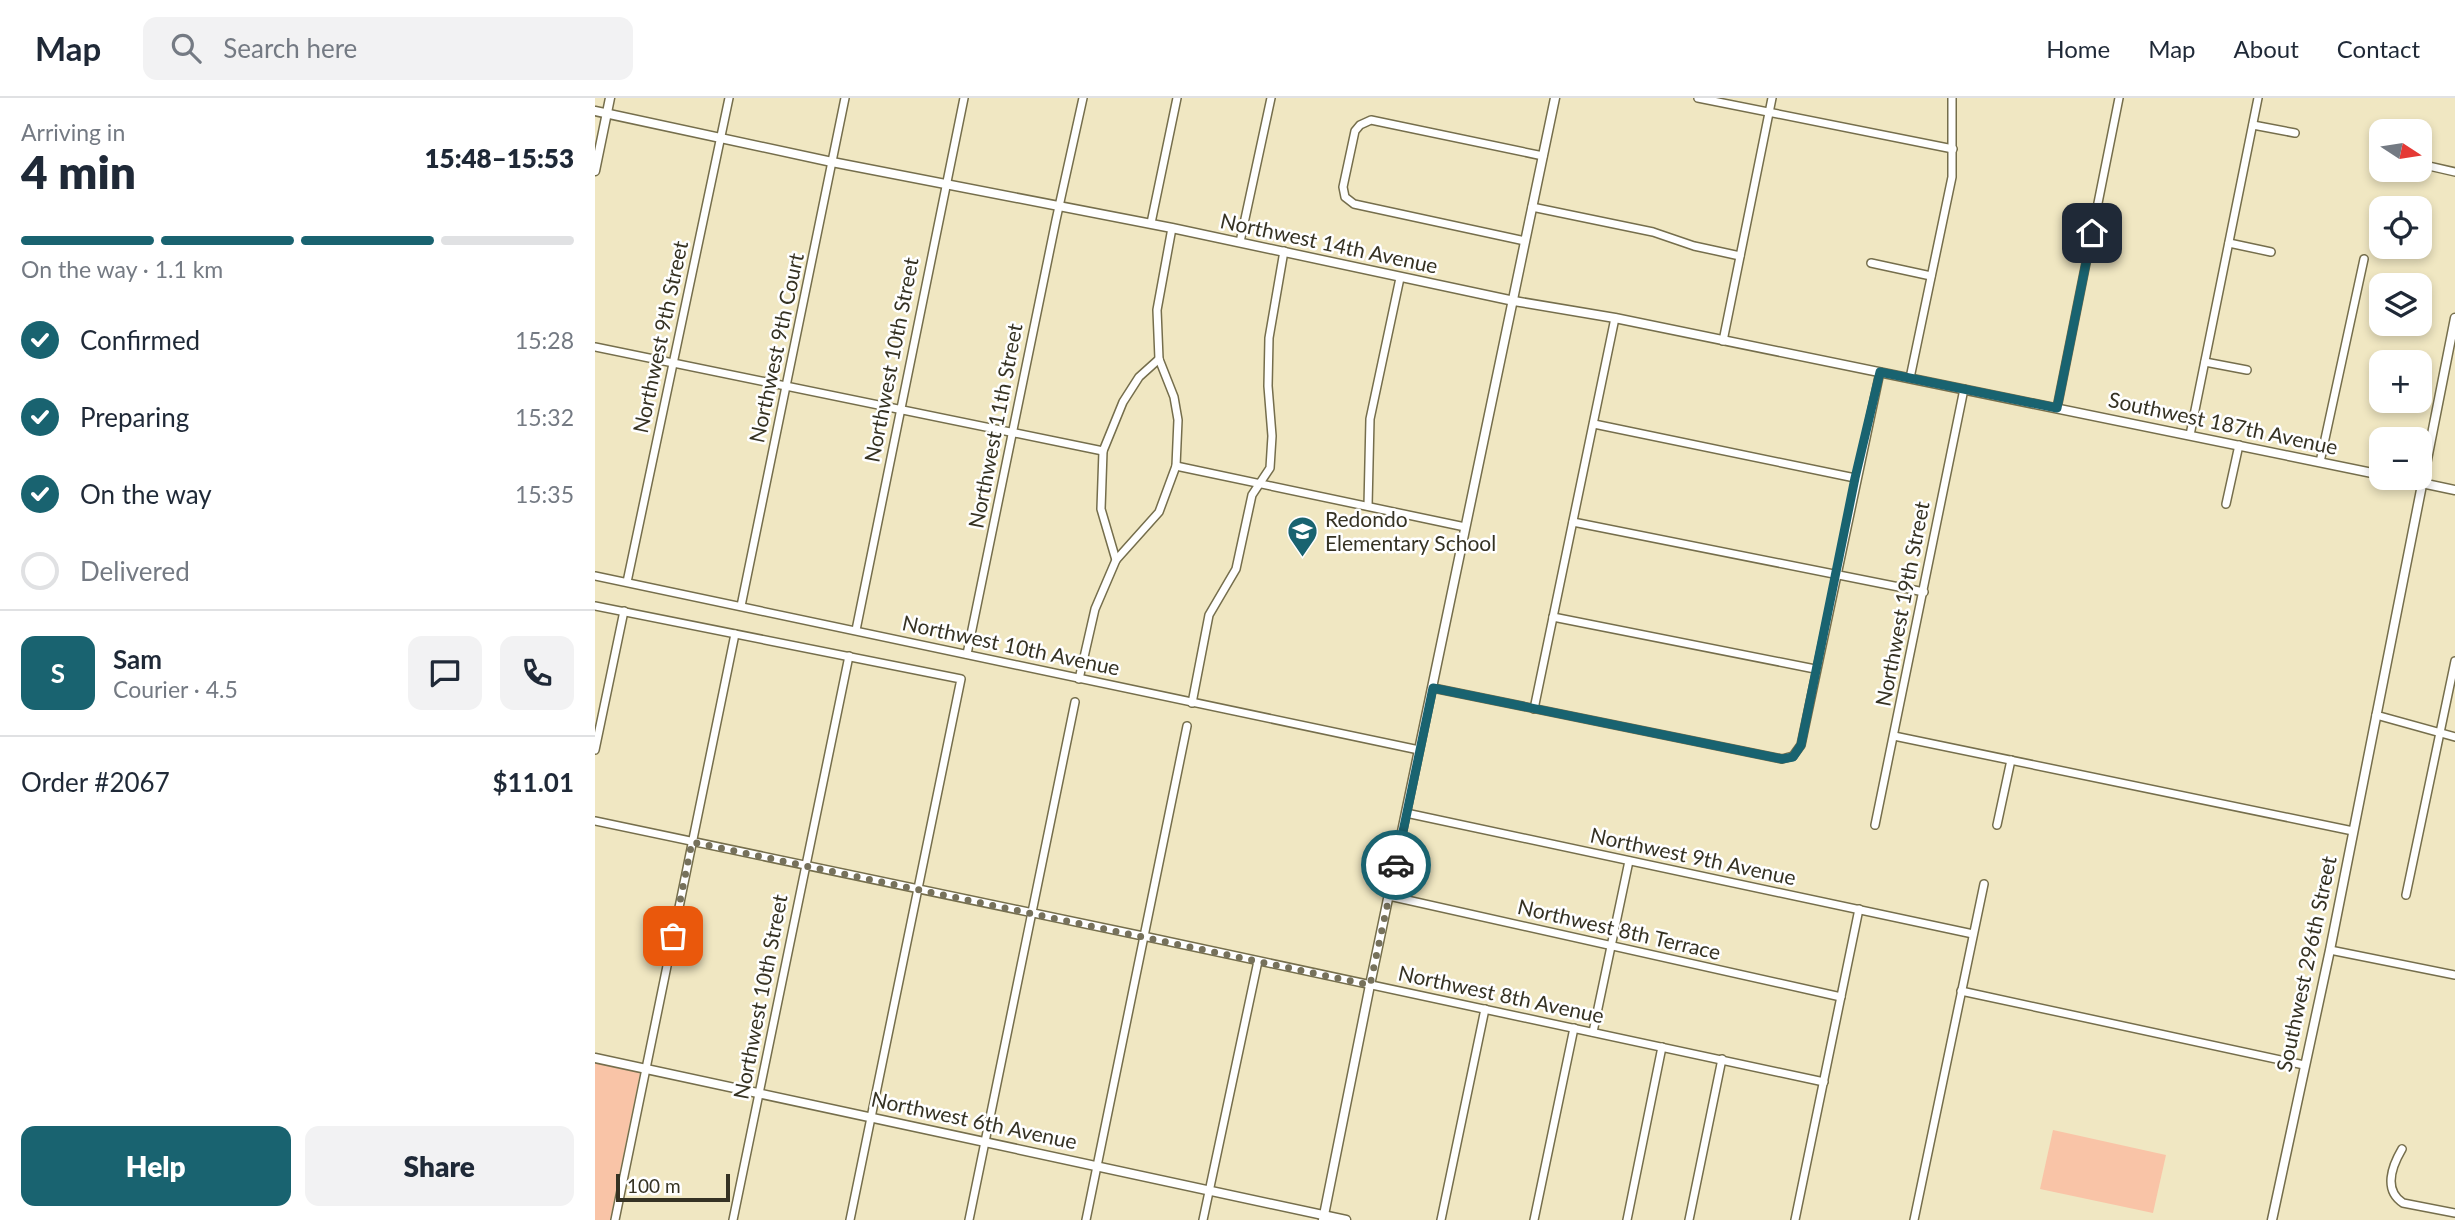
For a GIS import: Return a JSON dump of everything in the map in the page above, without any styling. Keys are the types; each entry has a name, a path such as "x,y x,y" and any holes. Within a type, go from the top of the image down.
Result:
{"street":[{"path":"595,171 610,98"},
{"name":"Northwest 9th Street","path":"627,582 729,98"},
{"name":"Northwest 9th Court","path":"741,606 845,98"},
{"name":"Northwest 10th Street","path":"856,630 964,98"},
{"name":"Northwest 11th Street","path":"967,654 1083,98"},
{"path":"1151,223 1177,98"},
{"path":"1240,242 1271,98"},
{"path":"1324,1218 1555,98"},
{"path":"1698,98 1953,149"},
{"path":"1723,341 1772,98"},
{"path":"1910,378 1952,177 1952,98"},
{"path":"2057,408 2119,98"},
{"path":"2190,435 2258,98"},
{"name":"Northwest 14th Avenue","path":"595,111 832,162 1151,223 1400,278 1615,318 2057,408"},
{"path":"1525,241 1354,204 1345,197 1343,187 1355,131 1360,125 1371,120 1543,156"},
{"path":"2253,125 2295,134"},
{"path":"2433,167 2455,172"},
{"path":"1532,207 1653,232 1694,246 1740,256"},
{"path":"1079,679 1095,609 1116,560 1159,512 1176,466 1178,420 1174,397 1159,359 1157,310 1172,228"},
{"path":"2228,243 2271,252"},
{"path":"1192,703 1209,615 1235,569 1252,495 1270,468 1272,436 1268,386 1269,338 1284,251"},
{"path":"2320,462 2364,259"},
{"path":"1871,263 1931,276"},
{"path":"1368,506 1370,419 1400,278"},
{"path":"1534,709 1615,318"},
{"name":"Southwest 296th Street","path":"2432,437 2455,318"},
{"path":"595,347 1103,451"},
{"path":"1116,560 1101,509 1103,451 1123,402 1139,377 1159,359"},
{"path":"2205,362 2247,370"},
{"path":"1433,688 1782,759 1793,757 1801,745 1855,478 1880,372"},
{"name":"Northwest 19th Street","path":"1875,825 1963,389"},
{"name":"Southwest 187th Avenue","path":"2057,408 2369,472"},
{"path":"1594,424 1855,478"},
{"path":"2226,504 2239,445"},
{"path":"1176,466 1465,527"},
{"path":"2432,485 2455,490"},
{"name":"Southwest 296th Street","path":"2272,1220 2330,950 2422,490"},
{"path":"1573,522 1924,592"},
{"name":"Northwest 10th Avenue","path":"595,576 1419,750"},
{"path":"595,606 961,679 850,1220"},
{"path":"595,750 624,611"},
{"path":"1553,617 1815,669"},
{"path":"615,1220 735,634"},
{"name":"Northwest 10th Street","path":"733,1220 849,656"},
{"path":"2406,895 2455,661"},
{"path":"969,1220 1075,702"},
{"path":"2376,715 2455,737"},
{"path":"1086,1220 1187,726"},
{"path":"1894,736 2353,831"},
{"path":"1997,825 2011,760"},
{"name":"Northwest 9th Avenue","path":"1406,813 1973,934"},
{"name":"Northwest 8th Avenue","path":"595,821 1722,1059 1823,1083"},
{"path":"1593,1032 1629,861"},
{"path":"1914,1220 1984,884"},
{"name":"Northwest 8th Terrace","path":"1389,896 1841,997"},
{"path":"1795,1220 1859,909"},
{"path":"2330,950 2455,975"},
{"path":"1203,1220 1258,961"},
{"path":"1961,990 2304,1065"},
{"path":"1441,1220 1485,1009"},
{"path":"1534,1220 1574,1028"},
{"path":"1627,1220 1662,1047"},
{"name":"Northwest 6th Avenue","path":"595,1058 986,1140 1324,1218 1346,1220"},
{"path":"1689,1220 1722,1059"},
{"path":"2402,1149 2396,1158 2391,1185 2395,1199 2455,1213"}],"shaded area":[{"path":"595,1063 640,1073 610,1220 595,1220"},
{"path":"2053,1130 2166,1155 2153,1213 2040,1189"}],"way so far":[{"path":"673,936 692,842 1370,985 1396,865"}],"place":[{"name":"Redondo Elementary School","path":"1302,559"}],"route":[{"path":"1396,865 1433,688 1782,759 1793,757 1801,745 1855,478 1880,372 2057,408 2092,233"}]}
